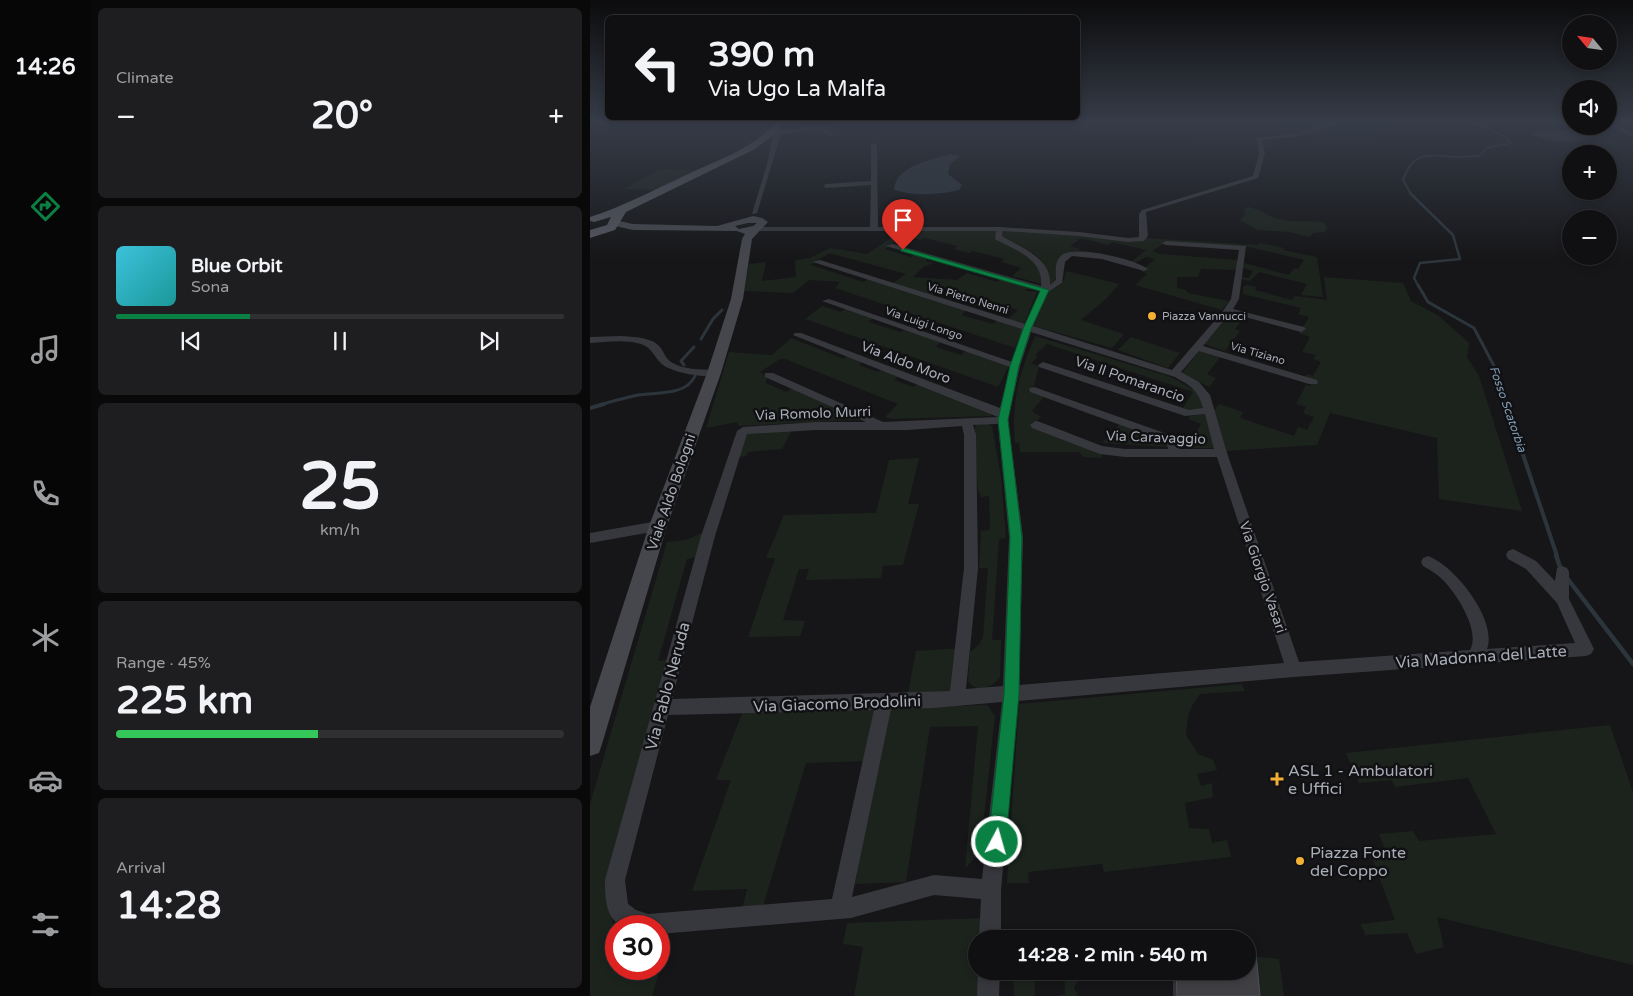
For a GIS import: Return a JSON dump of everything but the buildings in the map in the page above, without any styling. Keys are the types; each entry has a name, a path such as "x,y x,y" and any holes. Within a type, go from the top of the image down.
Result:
{"main road":[{"path":"592,219 626,208 710,167"},
{"path":"603,231 626,208"},
{"path":"592,219 607,218 633,227"},
{"path":"590,234 633,227 711,228 748,226"},
{"name":"Viale Aldo Bologni","path":"590,744 658,526 714,373 737,299 748,226"}],"street":[{"path":"769,167 748,226 775,228 1000,229 1079,234 1128,240 1141,239 1145,232 1142,214 1144,211 1256,177 1258,167"},
{"path":"874,167 874,229"},
{"path":"826,186 874,183"},
{"path":"990,930 991,890 1011,694 1016,531 1004,417 1015,366 1027,329 1045,290 1046,279 1043,267 1029,254 998,237 1000,229"},
{"path":"1166,244 1243,248 1235,299 1228,310 1174,374"},
{"path":"890,246 1045,290 1056,287 1060,281 1060,264 1065,256 1072,253 1089,254 1144,269"},
{"name":"Via Pietro Nenni","path":"817,262 1027,329"},
{"name":"Via Luigi Longo","path":"826,301 1015,366"},
{"path":"1228,310 1301,329"},
{"name":"Via Giorgio Vasari","path":"1027,329 1174,374 1195,384 1204,394 1221,454 1294,670"},
{"name":"Via Aldo Moro","path":"798,335 1004,417"},
{"path":"590,340 645,342 656,347 663,359 675,367 684,370 714,373"},
{"name":"Via Tiziano","path":"1196,348 1313,382"},
{"name":"Via Il Pomarancio","path":"1043,365 1189,414 1209,410"},
{"name":"Via Romolo Murri","path":"769,375 884,426"},
{"path":"1034,390 1172,440 1175,452"},
{"name":"Via Romolo Murri","path":"743,431 816,426 884,426 967,422 1004,417"},
{"path":"957,698 971,568 970,435 967,422"},
{"name":"Via Caravaggio","path":"1036,425 1100,450 1125,453 1175,452 1221,454"},
{"name":"Via Pablo Neruda","path":"743,431 709,530 615,880 618,909 628,919 648,924 840,908"},
{"path":"590,538 658,526"},
{"path":"1513,555 1531,565 1562,599"},
{"path":"1428,562 1446,574 1455,583 1473,613 1481,638 1480,648 1475,656"},
{"name":"Via Madonna del Latte","path":"1294,670 1586,649 1562,599 1562,572"},
{"path":"1011,694 1294,670"},
{"name":"Via Giacomo Brodolini","path":"662,708 884,702 1011,694"},
{"path":"884,702 840,908 850,908 934,885 991,890"},
{"path":"988,996 989,980"}],"shaded area":[{"path":"911,167 949,167 948,174 962,185 959,190 943,193 926,194 894,190 900,175"},
{"path":"660,169 700,170 657,190 624,189"},
{"path":"1249,207 1275,218 1290,221 1323,222 1327,227 1325,232 1313,233 1310,237 1289,232 1257,230 1240,220 1246,213 1243,209"},
{"path":"915,230 997,230 995,237 1027,254 1044,276 1042,284 1012,276 1021,268 1001,262 1004,259 973,251 969,253 954,249 958,246 925,238 920,240 906,236"},
{"path":"1004,231 1080,235 1136,242 1145,238 1258,245 1260,243 1284,248 1283,250 1317,257 1323,297 1301,295 1307,284 1259,272 1250,281 1241,279 1242,277 1249,278 1253,271 1243,268 1244,263 1289,275 1294,268 1298,269 1304,260 1249,247 1167,242 1152,251 1160,254 1239,260 1236,270 1201,269 1198,277 1177,277 1177,288 1186,290 1188,293 1229,301 1222,310 1135,285 1147,274 1141,271 1155,259 1146,257 1135,263 1131,262 1146,250 1112,242 1108,245 1081,238 1070,246 1080,249 1079,251 1071,252 1061,257 1055,285 1049,285 1046,267 1041,260 1027,249 1002,236"},
{"path":"897,234 906,234 885,249 911,257 916,253 930,257 925,261 934,263 923,267 913,277 957,280 967,273 997,282 1003,278 1032,286 1030,289 1025,289 1026,291 1037,292 1024,324 1008,319 1018,310 955,291 957,289 948,286 929,297 966,310 962,315 993,324 998,320 1023,327 1015,348 835,288 840,282 809,280 793,293 744,291 749,264 766,262 762,281 796,277 795,260 810,258 830,248 867,254","holes":["829,253 906,274 890,285 869,279 863,282 811,265"]},
{"path":"1066,271 1119,284 1109,296 1081,320 1124,334 1112,348 1034,326 1047,291 1061,284"},
{"path":"1324,277 1403,283 1411,301 1439,316 1469,343 1467,357 1479,376 1522,511 1439,499 1437,438 1330,413 1317,445 1226,451 1214,411 1219,404 1243,412 1240,418 1294,436 1298,427 1307,430 1314,417 1303,413 1306,407 1296,404 1306,385 1310,386 1313,382 1304,379 1307,374 1313,376 1321,362 1313,359 1316,355 1302,352 1310,337 1299,333 1309,317 1298,314 1301,308 1243,294 1243,286 1257,287 1255,290 1292,300 1295,296 1327,300"},
{"path":"822,306 841,312 847,308 873,318 869,322 900,332 905,329 941,341 936,347 961,355 967,350 1010,364 998,387 805,319"},
{"path":"1233,311 1246,314 1235,329 1240,331 1225,351 1204,344"},
{"path":"1035,336 1171,377 1198,392 1203,404 1202,409 1190,411 1183,408 1193,392 1047,344 1035,355 1038,357 1031,363 1039,367 1034,385 1028,391 1044,397 1032,411 1041,417 1032,425 1102,454 1102,458 1084,457 1079,452 1020,452 1019,443 1015,443 1015,401 1025,363"},
{"path":"1131,337 1180,353 1168,368 1118,350"},
{"path":"791,338 844,359 849,355 864,360 859,365 878,372 884,368 900,374 894,380 914,387 920,382 993,409 991,416 891,419 885,417 898,404 785,359 780,359 760,372 767,377 766,383 786,392 795,387 868,419 739,426 737,422 706,428 729,352 772,355"},
{"path":"1201,349 1222,355 1207,374 1216,378 1209,387 1182,373"},
{"path":"1205,414 1215,448 1188,448 1189,443 1201,424 1188,419 1190,416"},
{"path":"987,424 992,426 1001,477 1006,538 999,539 992,640 1001,640 1000,677 989,687 980,688 968,681 970,652 979,645 983,637 988,568 979,568 981,531 990,530 989,496 981,497 978,490 973,434 976,425"},
{"path":"1120,424 1168,441 1168,447 1102,443"},
{"path":"793,428 782,449 748,452 746,456 734,458 743,431"},
{"path":"919,458 908,504 919,504 903,565 883,566 881,578 806,580 809,569 799,569 783,620 805,621 800,636 748,637 775,558 766,558 784,515 876,513 889,460"},
{"path":"709,530 703,555 687,559 658,661 675,659 606,896 611,915 605,915 605,980 657,980 652,996 590,996 590,804 667,542 686,540"},
{"path":"963,648 958,691 908,693 916,651"},
{"path":"1242,684 1245,691 1200,694 1188,716 1186,735 1198,754 1213,760 1217,770 1197,774 1201,786 1212,783 1213,797 1185,803 1189,828 1209,829 1212,843 1227,840 1231,857 1104,872 1102,864 1028,872 1029,883 1007,883 1019,704"},
{"path":"877,703 865,761 806,763 760,916 740,918 747,889 692,891 731,780 716,780 745,706"},
{"path":"987,705 995,716 980,853 965,868 978,726 930,727 906,882 855,884 888,708"},
{"path":"1610,725 1633,792 1633,965 1437,917 1444,947 1416,954 1407,933 1366,935 1360,924 1395,920 1372,858 1388,857 1379,834 1413,831 1419,841 1496,834 1468,778 1395,787 1392,780 1359,783 1346,753"},
{"path":"985,918 984,930 968,930 968,980 982,980 981,996 854,996 863,947 843,944 847,923"},
{"path":"1256,957 1279,959 1284,996 1252,996 1251,980 1256,980"},
{"path":"1013,980 1034,980 1035,996 1014,996"},
{"path":"1064,980 1078,980 1074,987 1078,996 1057,996 1065,994"}],"waterway":[{"name":"Fosso Scatorbia","path":"1409,167 1403,180 1411,194"},
{"name":"Fosso Scatorbia","path":"1411,194 1453,235 1460,259 1420,263 1414,278 1419,287"},
{"name":"Fosso Scatorbia","path":"1418,285 1428,302 1474,328 1494,366 1507,405"},
{"path":"701,339 713,319 722,310"},
{"path":"684,365 681,361 694,347"},
{"path":"600,405 638,395 678,390 685,387 695,376"},
{"path":"590,408 604,404"},
{"name":"Fosso Scatorbia","path":"1506,404 1557,556"},
{"name":"Fosso Scatorbia","path":"1556,555 1561,570"},
{"name":"Fosso Scatorbia","path":"1567,578 1633,664"}],"place":[{"name":"Piazza Vannucci","path":"1152,316"},
{"name":"ASL 1 - Ambulatori e Uffici","path":"1277,779"},
{"name":"Piazza Fonte del Coppo","path":"1300,861"}],"route":[{"path":"903,250 1045,290 1027,329 1015,366 1003,420 1016,537 1011,694 997,842"}]}
